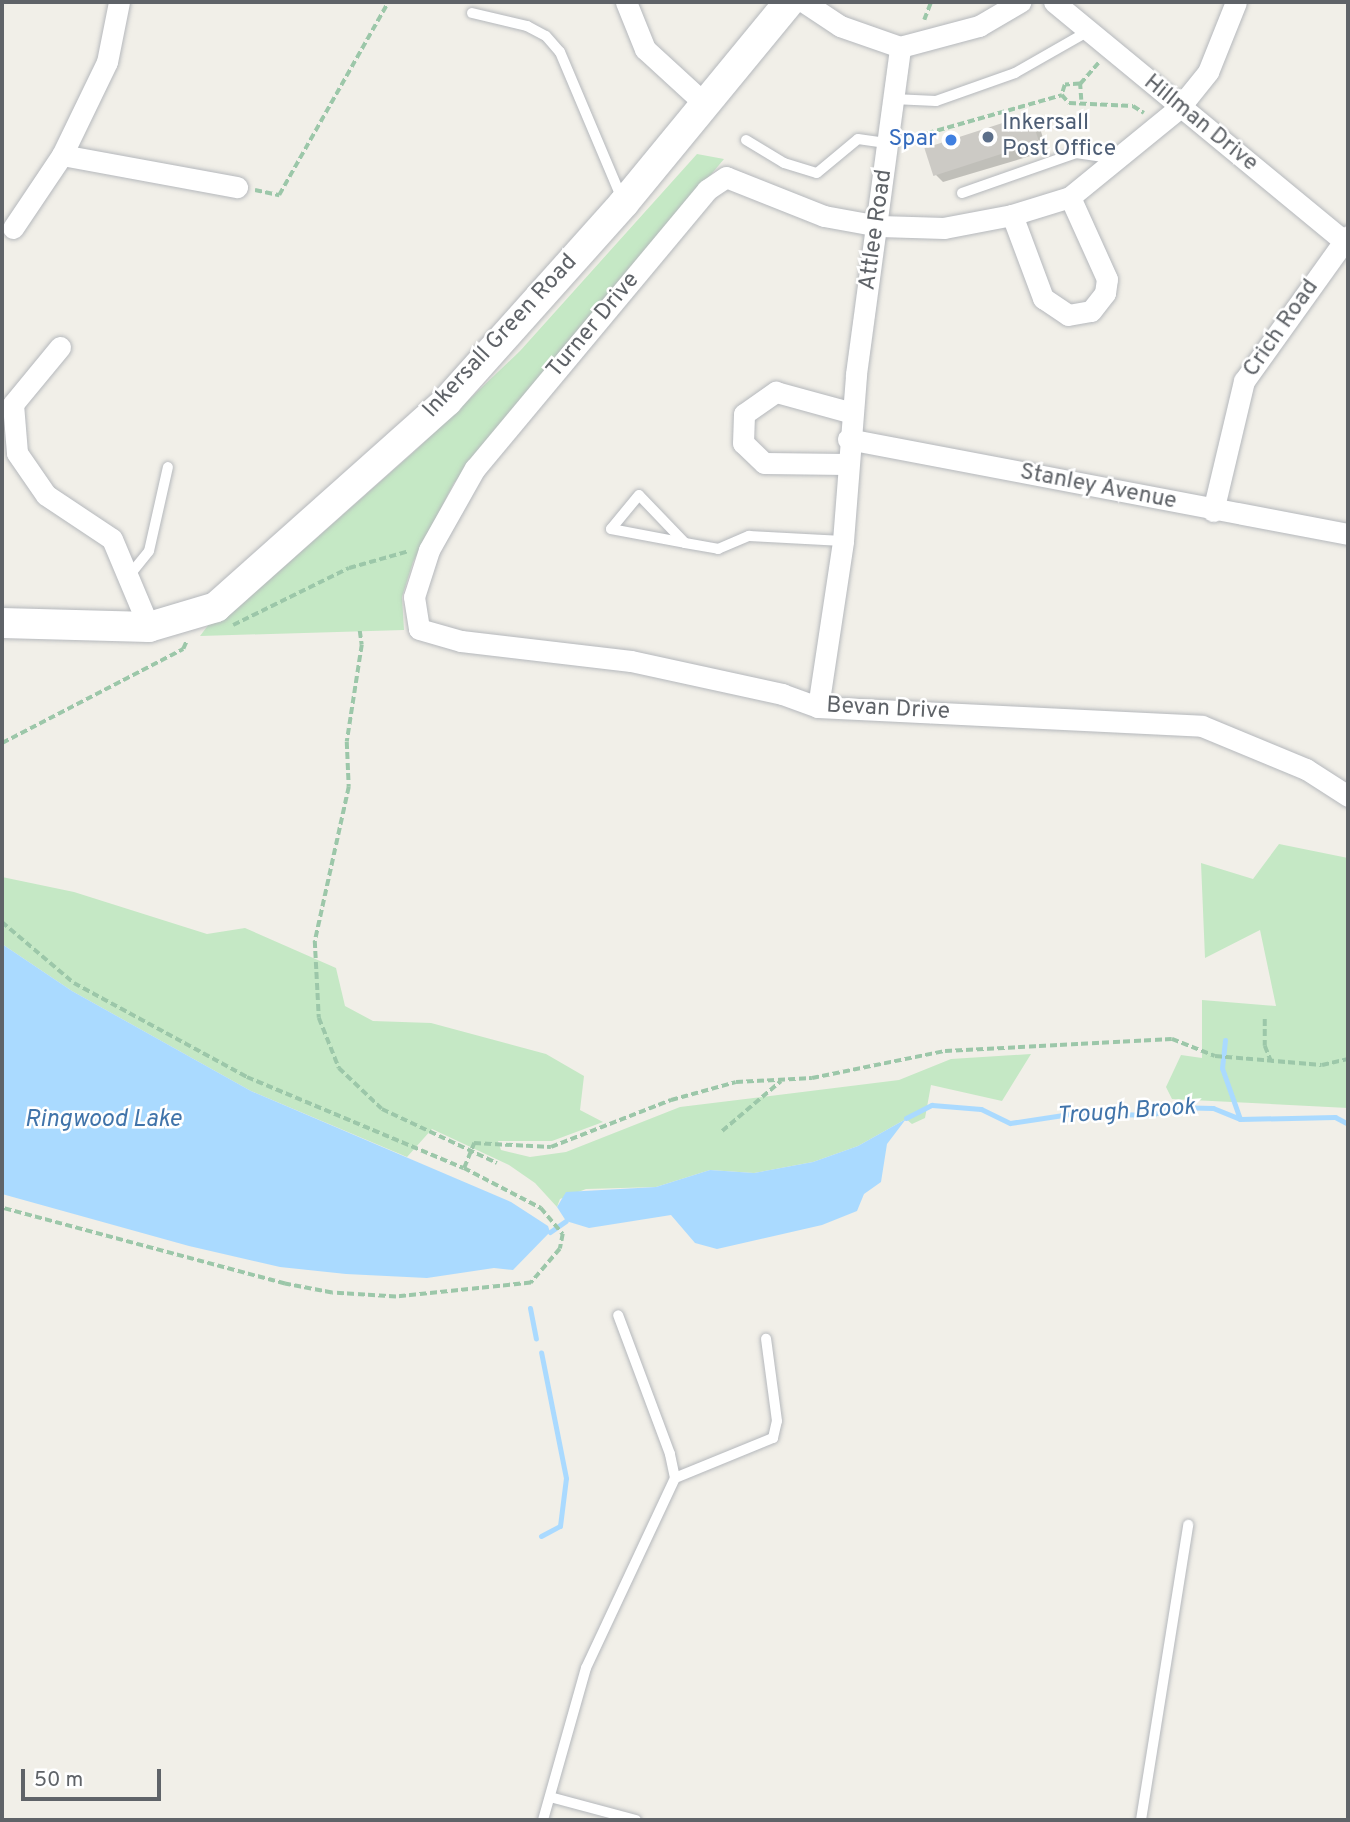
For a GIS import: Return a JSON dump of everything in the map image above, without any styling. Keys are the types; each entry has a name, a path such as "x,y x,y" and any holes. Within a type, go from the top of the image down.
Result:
{"street":[{"path":"13,228 62,155 107,62 119,2"},
{"path":"626,2 645,49 705,104"},
{"name":"Inkersall Green Road","path":"2,623 149,627 195,617 216,607 447,401 624,203 789,2"},
{"path":"804,2 840,26 900,47 979,26 1020,2"},
{"name":"Hillman Drive","path":"1054,2 1179,108 1347,240"},
{"path":"879,226 944,228 1012,215 1070,197 1162,125 1179,108 1208,72 1236,2"},
{"name":"Attlee Road","path":"818,707 842,541 848,439 879,226 900,47"},
{"path":"62,155 237,187"},
{"name":"Turner Drive","path":"419,629 414,597 429,550 475,468 708,190 726,177 824,216 879,226"},
{"path":"1012,215 1043,298 1068,315 1091,311 1105,293 1107,279 1070,197"},
{"name":"Crich Road","path":"1213,511 1244,381 1347,240"},
{"path":"60,347 13,404 17,453 46,495 112,539 149,627"},
{"path":"846,464 764,463 743,443 744,414 776,392 852,412"},
{"name":"Stanley Avenue","path":"848,439 1213,511 1348,534"},
{"name":"Bevan Drive","path":"419,629 461,641 631,661 782,694 818,707 1202,726 1306,769 1348,796"}],"lane":[{"path":"472,13 527,26 546,36 560,52 624,203"},
{"path":"893,99 936,101 1015,73 1087,32"},
{"path":"746,140 784,163 817,173 858,139 888,143"},
{"path":"962,193 1076,153 1118,159"},
{"path":"128,577 149,551 168,467"},
{"path":"685,543 639,495 611,529 685,543 718,549 749,536 842,541"},
{"path":"618,1315 675,1478"},
{"path":"543,1820 586,1668 675,1478 773,1438 777,1421 766,1339"},
{"path":"1141,1820 1188,1525"},
{"path":"550,1797 636,1820"}],"path":[{"path":"237,187 279,195 388,2"},
{"path":"1081,100 1080,84 1109,50"},
{"path":"1062,94 1065,85 1080,84"},
{"path":"1062,94 1069,103 1081,100 1133,106 1162,125"},
{"path":"888,143 1062,94"},
{"path":"2,743 183,649 195,617 233,626 349,568 397,552 429,550"},
{"path":"360,631 362,645 347,742 349,787 315,941 319,1018 339,1068 382,1109 497,1163"},
{"path":"2,922 74,983 173,1038 346,1122 464,1168 553,1219 563,1234 560,1249 531,1283 396,1297 332,1293 285,1283 2,1209"},
{"path":"1265,1019 1265,1046 1271,1061"},
{"path":"464,1168 474,1143 551,1147 671,1100 736,1082 861,1070 945,1051 1032,1044 1172,1039 1215,1056 1230,1058 1322,1065 1348,1059"},
{"path":"722,1131 782,1079"}],"green space":[{"path":"697,154 724,159 454,483 413,562 402,597 404,630 200,636 209,624 232,613 416,450 520,351"},
{"path":"1279,844 1348,858 1348,1108 1172,1099 1166,1087 1181,1055 1202,1058 1202,1000 1276,1006 1260,930 1205,958 1201,863 1253,879"},
{"path":"2,877 74,892 207,934 245,928 336,968 345,1006 373,1021 431,1023 546,1054 584,1076 580,1110 603,1122 552,1141 498,1141 501,1150 530,1157 566,1152 680,1107 899,1080 951,1059 1031,1054 1002,1101 931,1085 925,1118 912,1124 906,1119 858,1146 813,1162 754,1173 710,1170 656,1187 586,1189 560,1199 557,1207 535,1183 509,1165 432,1129 407,1157 251,1091 72,991 2,944"}],"water":[{"name":"Ringwood Lake","path":"2,944 72,991 251,1091 511,1202 548,1226 550,1232 513,1270 494,1268 427,1278 346,1274 280,1267 189,1246 2,1194"},
{"path":"906,1119 887,1144 881,1182 864,1194 857,1211 822,1225 717,1249 695,1243 671,1215 589,1228 566,1221 557,1207 566,1192 656,1187 710,1170 754,1173 813,1162 858,1146"}],"building":[{"path":"1030,114 1039,142 933,176 924,148"}],"waterway":[{"path":"1225,1040 1222,1068 1240,1119"},
{"name":"Trough Brook","path":"906,1118 932,1105 981,1109 1010,1123 1076,1113 1152,1115 1170,1107 1213,1108 1240,1119 1335,1117 1348,1124"},
{"name":"Trough Brook","path":"550,1232 566,1221"},
{"path":"530,1308 536,1338"},
{"path":"541,1352 566,1478 560,1526 541,1536"}],"place":[{"name":"Inkersall Post Office","path":"988,137"},
{"name":"Spar","path":"951,140"}]}
